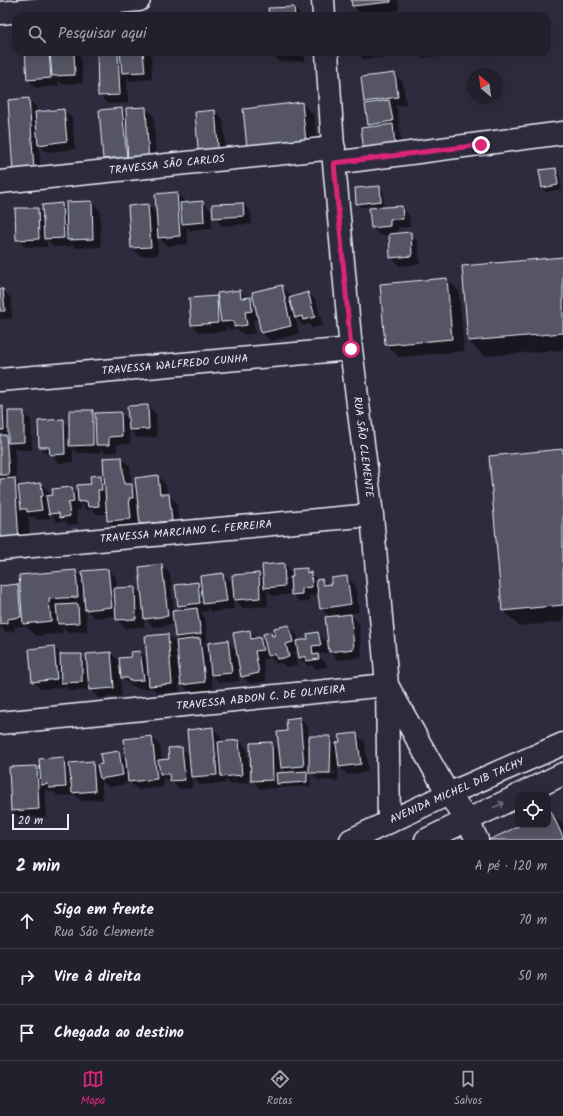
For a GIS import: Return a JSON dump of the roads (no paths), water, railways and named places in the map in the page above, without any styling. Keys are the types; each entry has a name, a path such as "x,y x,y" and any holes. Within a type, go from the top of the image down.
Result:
{"street":[{"path":"0,13 139,0"},
{"path":"323,0 324,12"},
{"name":"RUA SÃO CLEMENTE","path":"327,56 334,156 351,349 372,515 387,685 448,794 467,819 477,840"},
{"name":"TRAVESSA SÃO CARLOS","path":"0,182 334,156 563,133"},
{"name":"TRAVESSA WALFREDO CUNHA","path":"0,380 351,349"},
{"name":"TRAVESSA MARCIANO C. FERREIRA","path":"0,549 372,515"},
{"path":"387,685 389,822"},
{"name":"TRAVESSA ABDON C. DE OLIVEIRA","path":"0,723 387,685"},
{"name":"AVENIDA MICHEL DIB TACHY","path":"351,840 448,794 563,744"},
{"path":"525,792 563,774"},
{"path":"426,840 515,797"}]}
